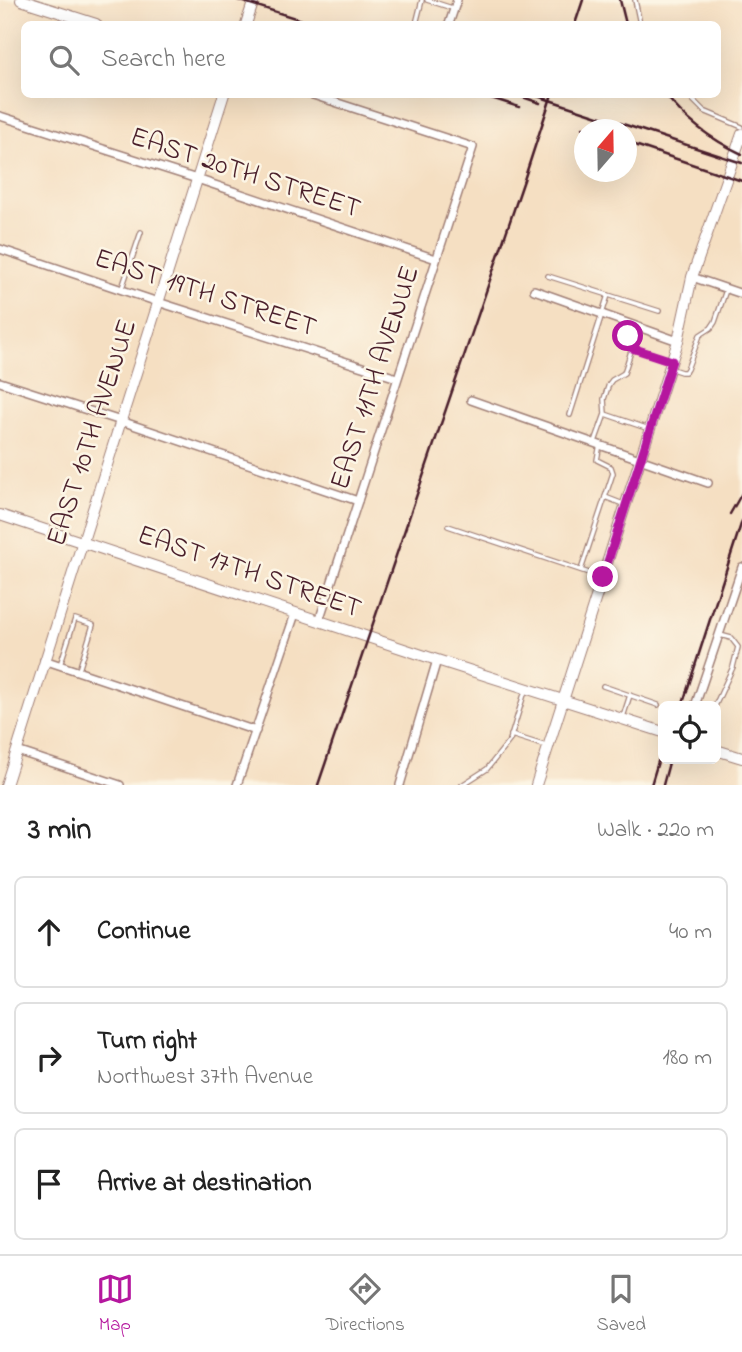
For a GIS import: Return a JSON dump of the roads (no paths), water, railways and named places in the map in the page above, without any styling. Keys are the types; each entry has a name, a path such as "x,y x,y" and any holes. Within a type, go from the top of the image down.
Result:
{"street":[{"path":"21,0 87,21"},
{"path":"247,21 254,0"},
{"path":"450,21 456,4"},
{"name":"EAST 10TH AVENUE","path":"6,785 223,98"},
{"name":"EAST 11TH AVENUE","path":"319,621 473,147 322,98"},
{"name":"EAST 20TH STREET","path":"0,116 436,259"},
{"path":"536,785 671,364 692,277 742,134"},
{"name":"EAST 19TH STREET","path":"0,249 397,378"},
{"path":"692,277 742,294"},
{"path":"534,290 678,341"},
{"path":"0,382 358,501"},
{"path":"471,400 708,483"},
{"name":"EAST 17TH STREET","path":"0,515 484,676 658,730"},
{"path":"697,701 742,567"},
{"path":"237,785 295,614"},
{"path":"44,660 257,731"},
{"path":"400,785 437,660"},
{"path":"17,751 120,785"},
{"path":"721,752 742,758"}],"lane":[{"path":"417,21 425,0 456,4"},
{"path":"635,0 639,21"},
{"path":"691,98 704,111 742,127"},
{"path":"121,290 141,232"},
{"path":"548,276 659,311"},
{"path":"631,325 628,336 632,348 685,372 700,335 715,322 726,289"},
{"path":"570,415 608,295"},
{"path":"581,570 613,473 611,467 597,460 605,414 604,399 612,380 624,373 632,348"},
{"path":"605,414 650,429"},
{"path":"605,497 626,505"},
{"path":"449,526 603,577"},
{"path":"60,665 75,619 93,625 79,672"},
{"path":"717,701 733,667 738,648 731,638 719,634"},
{"path":"603,686 658,705"},
{"path":"462,785 487,769 510,740 526,689"},
{"path":"622,719 630,695"},
{"path":"511,735 548,747"}],"railway":[{"path":"238,0 304,21"},
{"path":"576,21 583,0"},
{"path":"620,0 625,21"},
{"path":"491,98 519,107"},
{"path":"526,98 540,103"},
{"path":"543,98 742,163"},
{"path":"318,785 551,98"},
{"path":"669,98 700,128 742,154"},
{"path":"637,146 742,181"},
{"path":"730,514 742,493"},
{"path":"684,701 742,521"},
{"path":"651,785 658,762"},
{"path":"663,785 669,764"}]}
